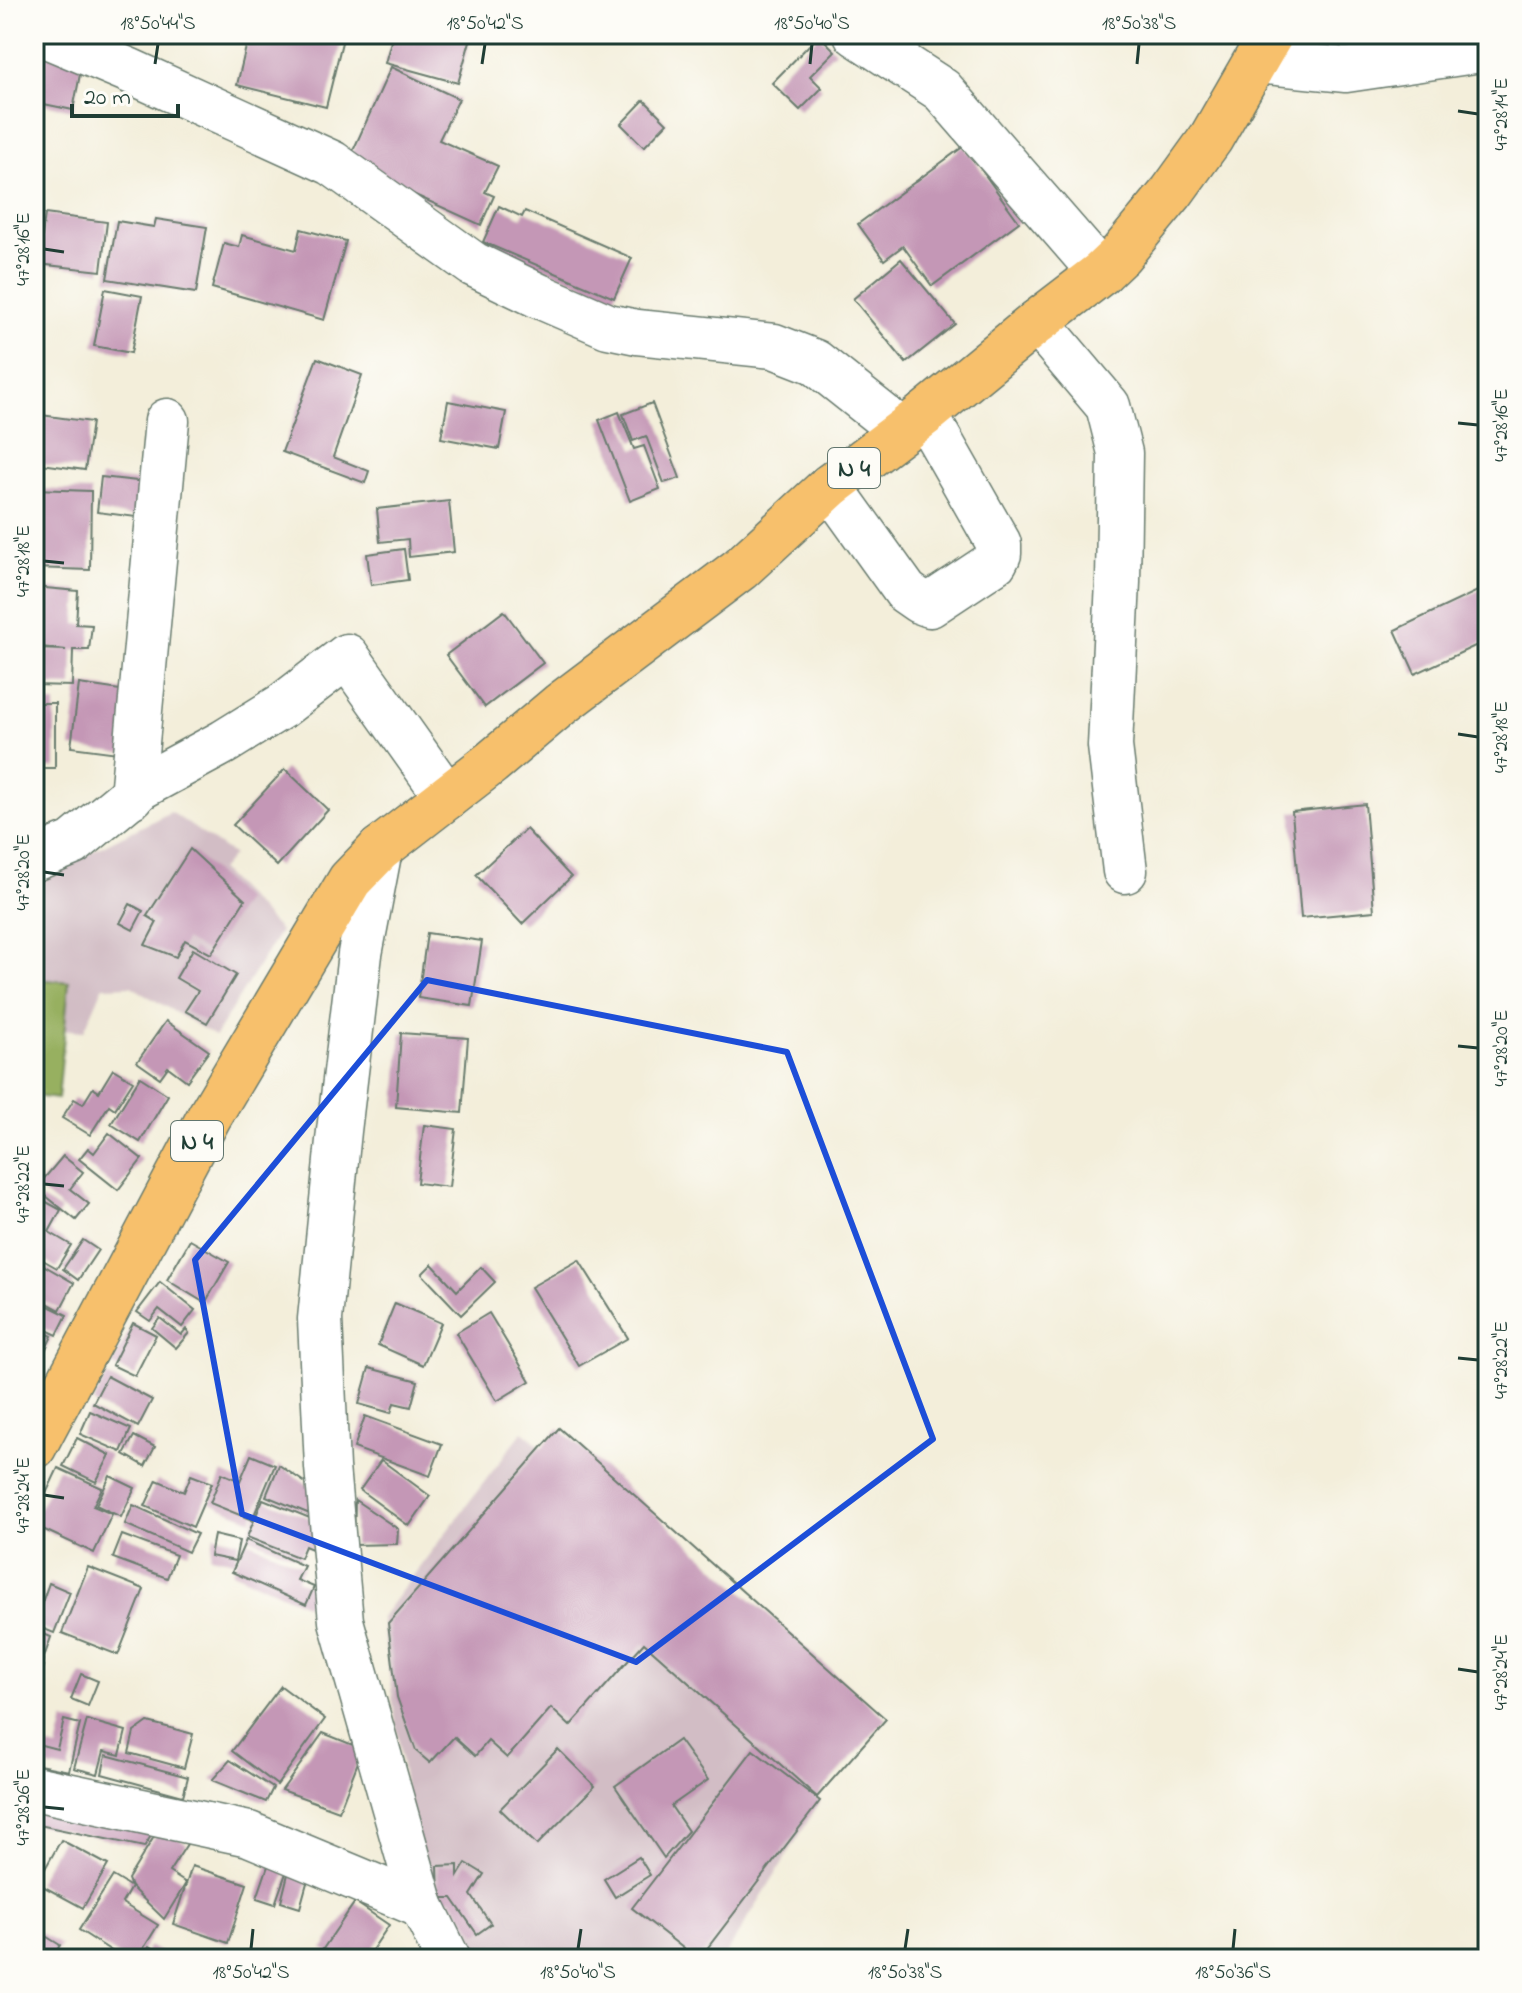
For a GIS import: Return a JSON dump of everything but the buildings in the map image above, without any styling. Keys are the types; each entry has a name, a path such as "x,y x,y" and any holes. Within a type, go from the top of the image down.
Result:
{"main road":[{"name":"N 4","path":"34,1447 209,1117 350,880 380,849 561,704 740,569 830,486 1101,273 1120,255 1172,192 1211,138 1264,48"}],"street":[{"path":"42,34 332,163 473,264 608,326 637,332 774,346 815,362 913,423 999,544 999,554 995,562 930,605 919,601 906,592 830,486"},
{"path":"856,34 942,90 1101,273"},
{"path":"1264,48 1346,70 1488,49"},
{"path":"1037,322 1108,406 1120,453 1118,582 1110,746 1125,871"},
{"path":"132,796 167,421"},
{"path":"34,859 73,843 141,787 282,706 347,656 447,797"},
{"path":"380,849 360,954 320,1319 327,1467 341,1621 422,1906 448,1959"},
{"path":"34,1788 249,1834 422,1906"}],"highlighted area":[{"path":"427,980 787,1052 933,1439 636,1662 242,1514 195,1260"}],"shaded area":[{"path":"171,812 233,855 220,870 280,931 215,1036 131,986 103,987 84,1031 34,1027 34,880"},
{"path":"523,1431 864,1726 818,1797 820,1802 723,1959 461,1959 422,1906 381,1618"}],"green space":[{"path":"34,979 69,982 58,1099 34,1096"}]}
